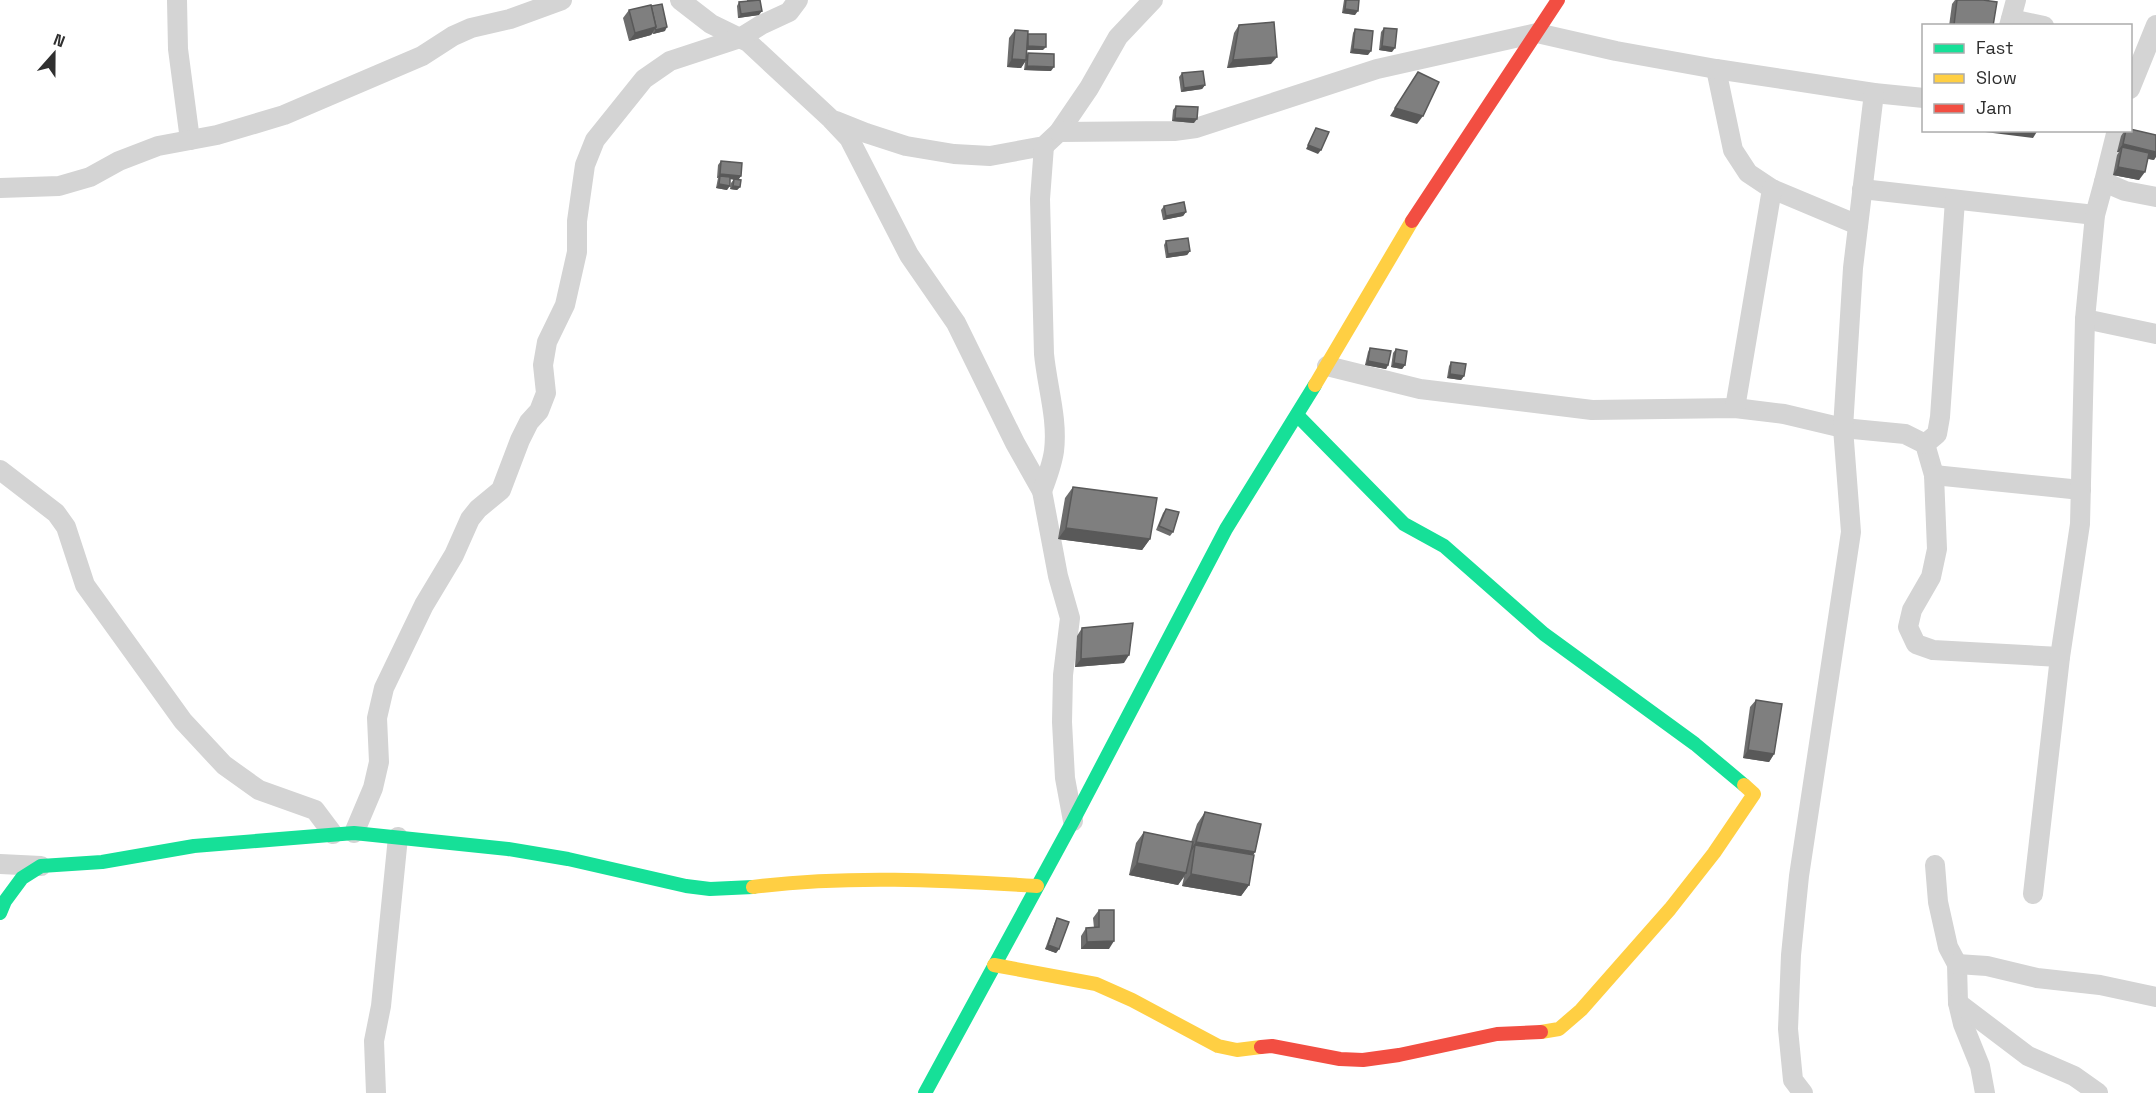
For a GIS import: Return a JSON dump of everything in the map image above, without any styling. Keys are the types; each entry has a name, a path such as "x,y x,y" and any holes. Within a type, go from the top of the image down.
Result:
{"street":[{"path":"177,0 178,48 190,140"},
{"path":"0,188 59,186 90,177 119,161 158,146 217,135 284,115 422,56 453,36 471,28 510,19 562,0"},
{"path":"680,0 711,24 748,42 831,118 849,138 909,255 956,322 1015,443 1042,491 1058,576 1070,618 1063,675 1062,722 1065,778 1073,821"},
{"path":"354,833 373,788 377,771 379,736 377,718 384,688 424,605 454,555 470,519 478,509 501,490 520,440 529,422 539,411 546,393 543,365 547,342 568,295 577,252 578,221 585,165 595,140 644,79 670,61 740,38 761,24 789,12 798,0"},
{"path":"831,118 866,133 906,146 954,154 990,156 1044,146 1059,132 1089,88 1118,37 1153,0"},
{"path":"925,1093 1073,821 1226,529 1298,415 1421,206 1558,0"},
{"path":"2012,15 2038,24"},
{"path":"2132,79 2139,44 2156,26"},
{"path":"1059,132 1174,131 1196,128 1377,69 1537,33 1616,51 1716,69 1874,93 1922,98"},
{"path":"1716,69 1733,150 1748,173 1772,189 1858,225"},
{"path":"1803,1093 1793,1080 1788,1029 1791,955 1799,876 1851,532 1843,428 1853,268 1874,93"},
{"path":"2033,894 2060,657 2080,524 2085,319 2095,214 2116,132"},
{"path":"1042,491 1055,448 1054,417 1046,380 1044,354 1040,199 1044,146"},
{"path":"2104,182 2125,191 2156,197"},
{"path":"1735,408 1772,189"},
{"path":"1862,189 2095,214"},
{"path":"1925,444 1937,434 1940,417 1955,200"},
{"path":"2085,319 2156,334"},
{"path":"1327,366 1420,390 1592,410 1735,408 1784,414 1843,428 1905,434 1925,444 1934,475 1937,549 1931,577 1912,610 1908,627 1916,644 1933,650 2060,657"},
{"path":"994,965 1096,984 1132,1000 1218,1046 1237,1050 1272,1046 1340,1059 1363,1060 1399,1055 1497,1034 1538,1033 1559,1029 1581,1010 1670,909 1714,853 1754,794 1686,737 1544,634 1444,546 1404,524 1298,415"},
{"path":"0,470 56,513 66,527 85,585 191,730 224,765 259,790 315,810 333,834"},
{"path":"1934,475 2081,490"},
{"path":"0,864 41,866 102,862 194,846 354,833 508,849 568,859 686,886 710,889 840,880 977,882 1037,886"},
{"path":"376,1093 374,1041 381,1006 398,837"},
{"path":"1935,865 1938,902 1948,947 1957,964 1958,1003 1963,1024 1980,1066 1985,1093"},
{"path":"0,913 5,901 22,878 41,866"},
{"path":"1957,964 1987,966 2037,978 2100,985 2156,997"},
{"path":"1958,1003 2028,1056 2074,1076 2098,1093"}],"building":[{"path":"760,0 762,11 741,14 739,2"},
{"path":"1346,0 1359,0 1358,11 1345,9"},
{"path":"1957,0 1997,2 1993,24 1954,24"},
{"path":"662,4 667,27 656,30 651,6"},
{"path":"651,5 656,27 635,33 629,10"},
{"path":"1274,22 1277,57 1233,60 1239,25"},
{"path":"1384,28 1397,29 1395,48 1382,46"},
{"path":"1355,29 1373,31 1371,51 1353,49"},
{"path":"1015,30 1028,31 1026,60 1012,59"},
{"path":"1028,34 1046,34 1046,47 1028,46"},
{"path":"1028,53 1054,54 1054,67 1027,66"},
{"path":"1203,71 1205,85 1184,88 1182,73"},
{"path":"1418,72 1439,82 1423,116 1395,108"},
{"path":"1176,106 1198,107 1197,119 1175,118"},
{"path":"1316,128 1329,132 1321,150 1308,145"},
{"path":"2132,129 2156,135 2156,152 2123,144 2126,132 2132,132"},
{"path":"2122,147 2149,153 2145,172 2118,167"},
{"path":"721,161 742,163 741,176 720,174"},
{"path":"720,176 730,177 730,186 719,184"},
{"path":"734,179 741,180 740,187 733,186"},
{"path":"1184,202 1186,212 1166,216 1164,206"},
{"path":"1188,238 1190,251 1168,254 1166,241"},
{"path":"1370,348 1391,351 1388,365 1368,361"},
{"path":"1396,349 1407,351 1405,365 1394,363"},
{"path":"1451,362 1466,364 1464,376 1450,374"},
{"path":"1073,487 1157,498 1150,539 1066,528"},
{"path":"1166,509 1179,512 1173,532 1159,526"},
{"path":"1133,623 1129,655 1081,659 1082,628"},
{"path":"1756,700 1782,704 1774,754 1748,750"},
{"path":"1205,812 1261,824 1255,852 1196,842"},
{"path":"1144,832 1193,842 1186,873 1137,863"},
{"path":"1195,845 1254,855 1249,885 1191,874"},
{"path":"1099,910 1114,910 1114,941 1087,942 1086,928 1099,927"},
{"path":"1057,918 1069,922 1059,949 1048,945"}],"traffic: fast":[{"path":"925,1093 1073,821 1226,529 1315,385"},
{"path":"1297,415 1404,524 1444,546 1544,634 1695,744 1744,785"},
{"path":"0,913 5,901 22,878 41,866 102,862 194,846 354,833 508,849 568,859 686,886 710,889 753,887"}],"traffic: slow":[{"path":"1315,385 1412,221"},
{"path":"1541,1032 1559,1029 1581,1010 1670,909 1714,853 1754,794 1744,785"},
{"path":"753,887 859,880 1037,886"},
{"path":"994,965 1096,984 1132,1000 1218,1046 1237,1050 1261,1047"}],"traffic: jam":[{"path":"1412,221 1558,0"},
{"path":"1261,1047 1272,1046 1340,1059 1363,1060 1399,1055 1497,1034 1541,1032"}]}
